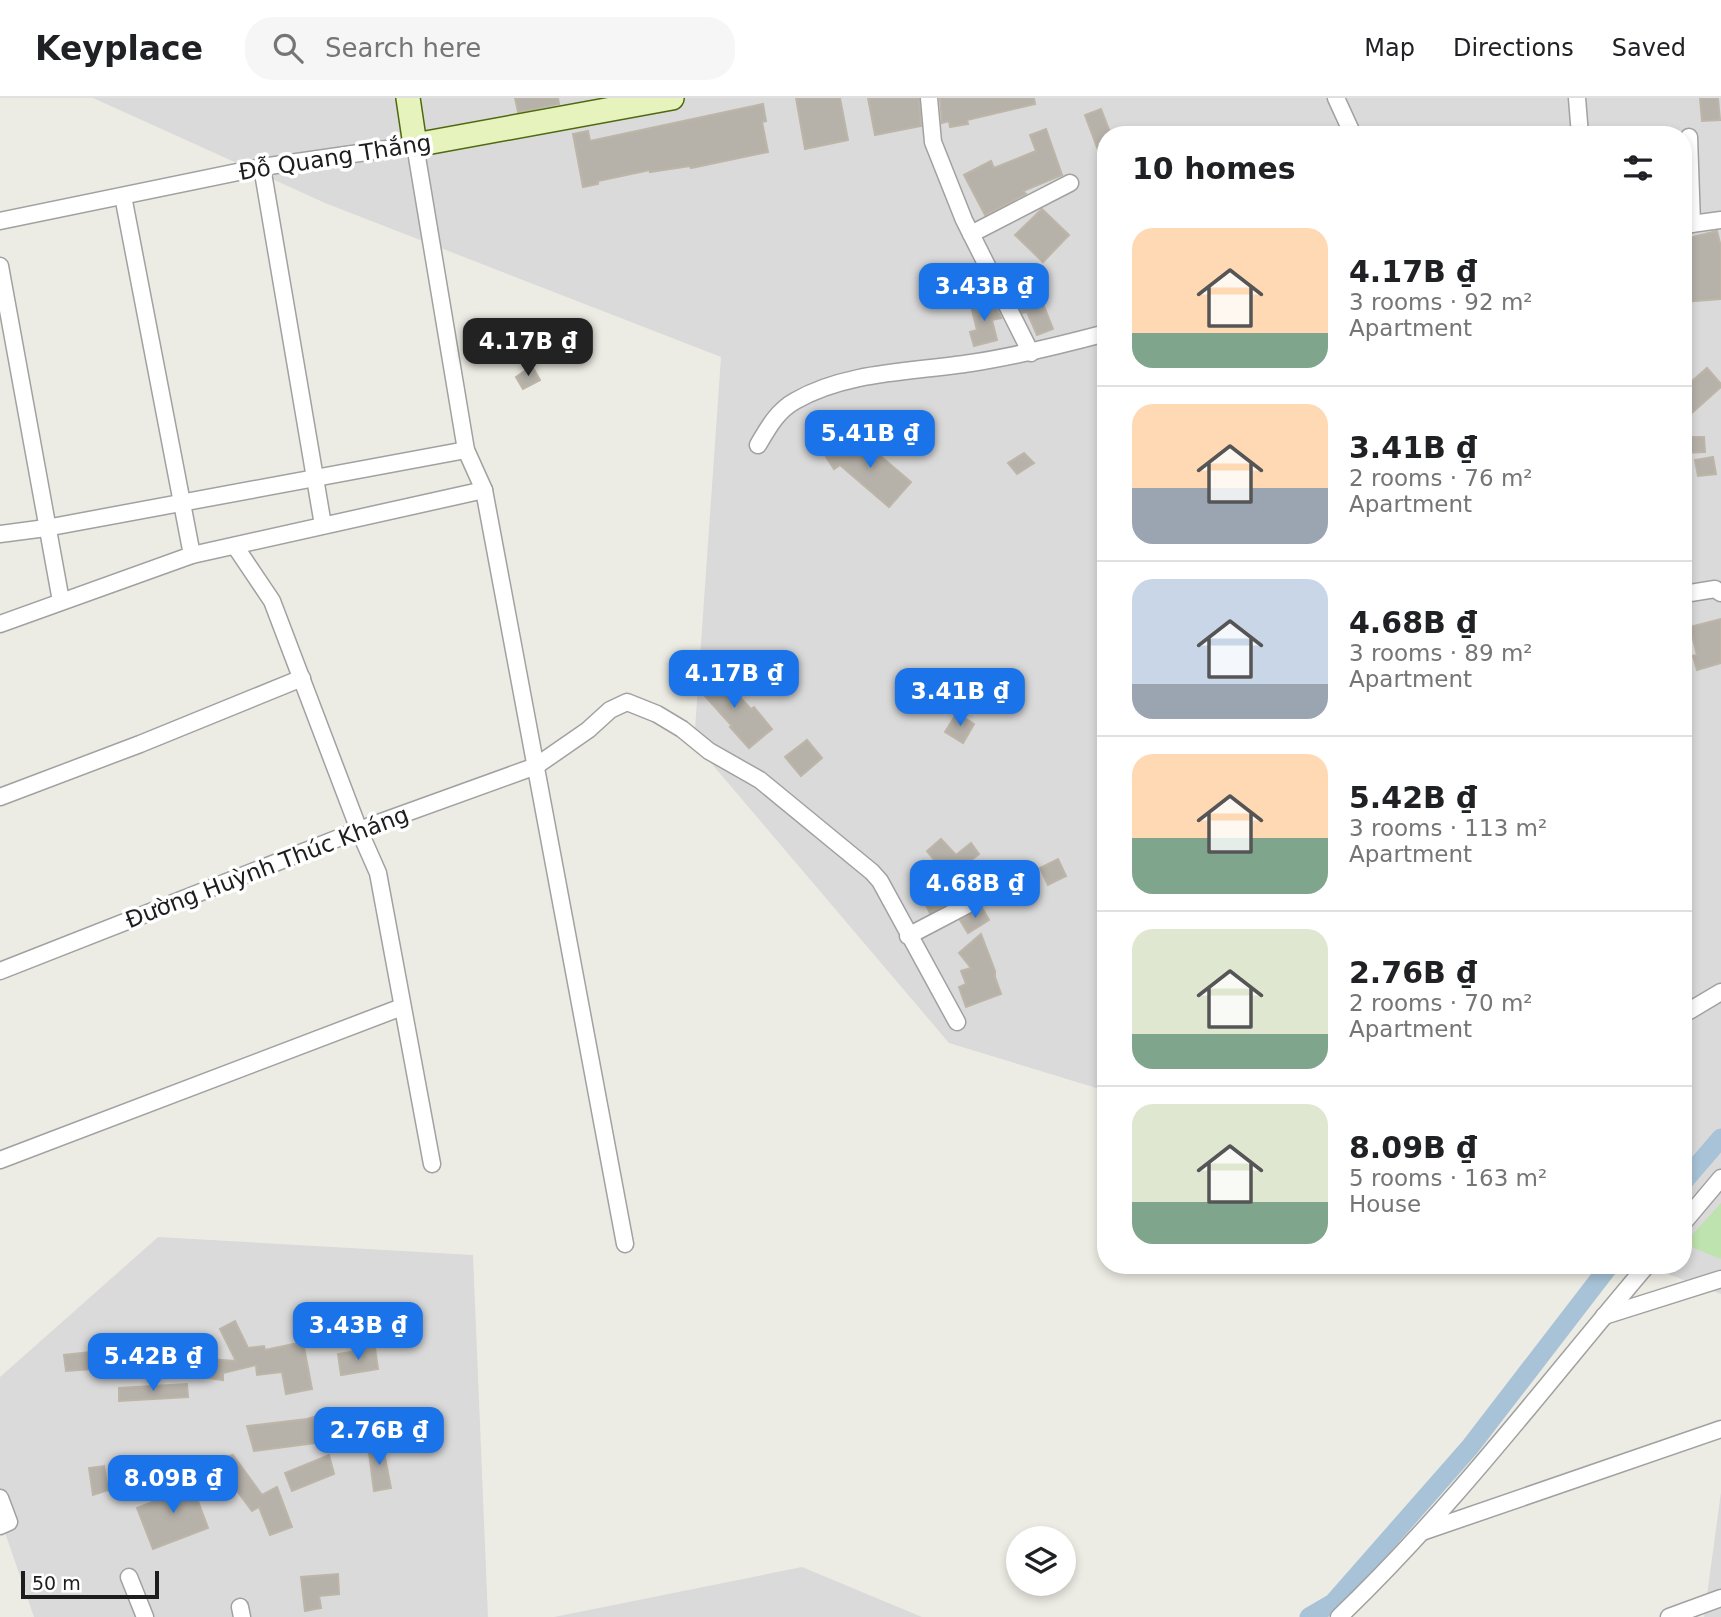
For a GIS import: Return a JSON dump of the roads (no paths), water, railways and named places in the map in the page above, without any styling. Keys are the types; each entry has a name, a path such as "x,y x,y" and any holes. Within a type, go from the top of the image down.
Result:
{"street":[{"path":"408,98 466,450 484,490 625,1244"},
{"name":"Đỗ Quang Thắng","path":"0,220 262,167 415,145 671,98"},
{"path":"929,98 933,142 971,234 1031,353"},
{"path":"1336,98 1349,126"},
{"path":"1577,98 1579,126"},
{"path":"262,167 323,525"},
{"path":"971,234 1070,183"},
{"path":"123,196 191,555"},
{"path":"1692,224 1721,220"},
{"path":"0,266 61,601"},
{"path":"758,445 771,422 793,402 818,390 852,380 1031,353 1097,335"},
{"path":"0,534 46,528 466,450"},
{"path":"0,624 191,555 484,490"},
{"path":"235,546 272,601 378,873 432,1164"},
{"path":"1692,593 1715,589 1721,593"},
{"path":"0,797 302,678"},
{"name":"Đường Huỳnh Thúc Kháng","path":"0,971 359,830 536,766 588,730 610,710 627,702 657,714 719,757 760,780 872,872 880,881 908,936"},
{"path":"957,1022 908,936 971,903 985,892"},
{"path":"1692,1009 1721,992"},
{"path":"0,1160 402,1007"},
{"path":"1692,1212 1721,1178"},
{"path":"1339,1617 1384,1575 1639,1274"},
{"path":"1604,1316 1721,1279"},
{"path":"1420,1533 1721,1429"},
{"path":"0,1498 9,1522 0,1526"},
{"path":"129,1577 145,1617"},
{"path":"1669,1617 1721,1598"}],"waterway":[{"path":"1692,1172 1721,1138"},
{"path":"1309,1617 1333,1603 1470,1447 1603,1274"}]}
